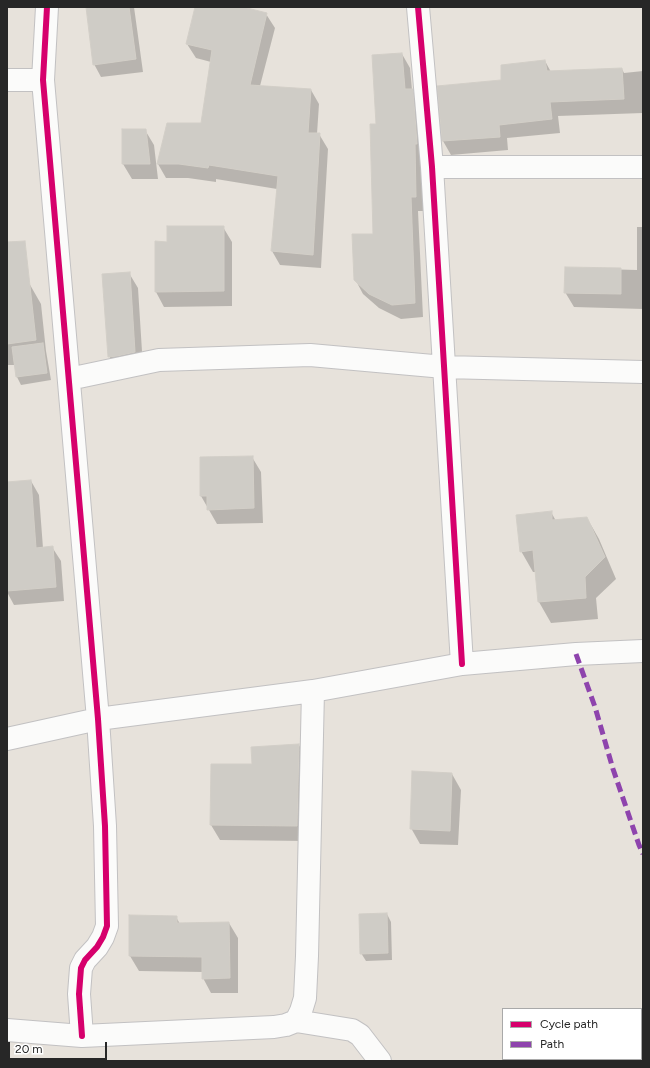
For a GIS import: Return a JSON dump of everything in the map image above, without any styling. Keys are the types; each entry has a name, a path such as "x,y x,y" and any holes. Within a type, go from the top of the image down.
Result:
{"street":[{"path":"47,7 43,80 98,719 104,826 107,926 104,937 85,960 81,968 78,994 82,1036"},
{"path":"418,7 432,167 462,664"},
{"path":"7,80 43,80"},
{"path":"432,167 643,167"},
{"path":"69,380 159,360 310,355 444,367 643,372"},
{"path":"7,738 98,719 313,691 462,664 576,654 643,651"},
{"path":"296,1021 305,998 313,691"},
{"path":"7,1030 82,1036 274,1027 286,1025 296,1021 352,1030 360,1035 380,1061"}],"building":[{"path":"86,7 129,7 136,59 93,65"},
{"path":"195,7 243,7 267,13 250,85 311,89 308,133 320,133 313,255 271,251 278,176 209,165 208,168 179,164 157,164 167,123 201,123 212,50 186,44"},
{"path":"402,53 405,89 413,89 417,144 415,144 416,197 411,197 415,303 392,305 369,294 354,280 352,234 373,234 370,124 376,124 372,55"},
{"path":"545,60 547,71 622,68 624,99 550,102 552,119 499,125 500,137 442,141 437,86 501,80 501,65"},
{"path":"122,129 146,129 150,164 122,164"},
{"path":"167,226 224,226 224,291 155,292 155,241 167,242"},
{"path":"25,241 36,340 7,344 7,242"},
{"path":"565,267 621,268 621,294 564,293"},
{"path":"130,272 135,352 108,357 102,274"},
{"path":"43,343 47,373 16,377 12,347"},
{"path":"253,456 254,508 207,510 207,496 200,496 200,457"},
{"path":"31,480 36,548 53,546 56,587 7,591 7,482"},
{"path":"552,511 552,520 587,517 605,557 585,577 586,598 538,602 533,550 520,552 516,515"},
{"path":"299,744 297,826 210,825 211,764 252,764 251,747"},
{"path":"412,771 452,773 450,831 410,829"},
{"path":"387,913 388,953 360,954 359,914"},
{"path":"129,915 177,916 177,923 229,922 230,978 202,979 202,957 129,956"}],"marked path":[{"path":"576,654 595,707 613,769 643,854"}],"cycle path":[{"path":"47,7 43,80 98,719 105,826 107,926 97,947 85,960 81,968 79,994 82,1036"},
{"path":"418,7 432,167 462,664"}]}
